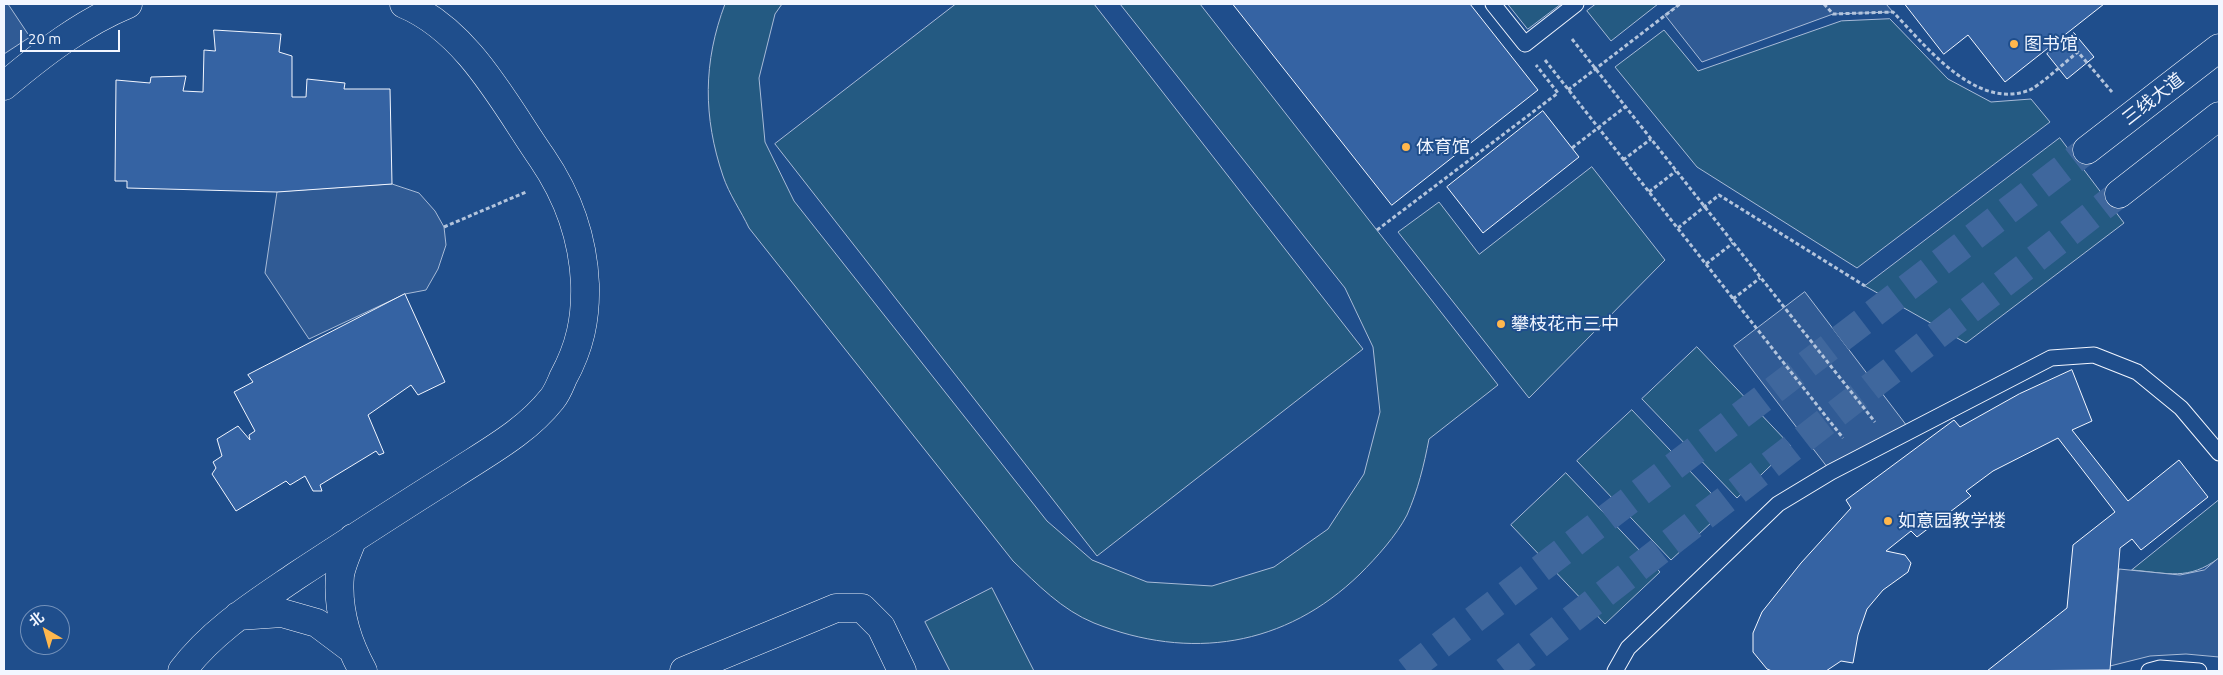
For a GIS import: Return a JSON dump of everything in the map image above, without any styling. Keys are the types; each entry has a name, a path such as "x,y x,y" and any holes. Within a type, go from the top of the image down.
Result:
{"street":[{"path":"4,86 59,43 128,4"},
{"path":"182,671 194,655 238,616 353,538 516,435 553,398 577,352 586,306 584,261 574,219 556,179 477,64 451,35 419,10 404,4"},
{"name":"三线大道","path":"2088,150 2219,48"},
{"path":"2119,194 2219,116"},
{"path":"353,538 340,574 342,612 350,647 363,671"},
{"path":"684,671 836,608 862,608 881,627 902,671"},
{"path":"238,616 282,613 317,623 350,647"}],"lane":[{"path":"1493,4 1527,42 1576,4"},
{"path":"1615,671 1628,648 1778,504 1813,481 2051,358 2094,355 2137,372 2181,408 2219,453"},
{"path":"2149,671 2160,668 2199,671"}],"path":[{"path":"1568,90 1680,4"},
{"path":"1824,4 1833,14 1893,12 1953,73 1992,94 2028,91 2078,52 2131,115"},
{"path":"1556,19 1890,441"},
{"path":"1378,230 1558,94 1521,46 1527,42 1568,90 1859,458"},
{"path":"1572,148 1625,107"},
{"path":"1623,160 1651,139"},
{"path":"1649,192 1676,171"},
{"path":"444,227 556,179"},
{"path":"1678,228 1719,195 1865,286"},
{"path":"1706,264 1733,243"},
{"path":"1733,299 1760,278"}],"shaded area":[{"path":"4,4 8,4 30,37 4,54"},
{"path":"725,4 782,4 775,14 759,78 765,142 794,201 1047,521 1092,560 1147,582 1212,586 1274,567 1328,529 1364,474 1380,412 1373,347 1345,288 1120,4 1200,4 1498,385 1429,439 1411,506 1403,523 1386,546 1360,574 1331,599 1300,618 1268,632 1235,640 1201,643 1166,642 1130,635 1082,618 1050,596 1013,561 749,228 723,176 716,154 709,111 709,68"},
{"path":"956,4 1094,4 1363,349 1097,556 775,144"},
{"path":"1508,4 1561,4 1528,29"},
{"path":"1596,4 1658,4 1611,41 1587,11"},
{"path":"1680,4 1886,4 1893,12 1833,14 1702,62 1665,15"},
{"path":"1890,19 1948,79 1991,102 2031,99 2050,122 1857,268 1697,167 1615,67 1664,30 1698,71 1841,21"},
{"path":"2060,138 2124,223 1966,343 1865,286"},
{"path":"1592,167 1665,260 1529,398 1398,232 1439,202 1479,254"},
{"path":"392,184 419,193 435,211 444,227 446,245 438,269 426,290 405,294 309,339 265,273 277,192"},
{"path":"1805,292 1910,430 1831,472 1734,346"},
{"path":"1697,347 1791,446 1737,498 1642,399"},
{"path":"1632,410 1726,509 1671,560 1577,461"},
{"path":"1566,473 1660,572 1605,624 1511,525"},
{"path":"2219,500 2219,558 2208,565 2187,573 2167,574 2132,570"},
{"path":"2219,558 2219,657 2186,654 2150,656 2110,666 2119,569 2180,575 2204,570"},
{"path":"992,588 1034,671 950,671 925,622"}],"building":[{"name":"体育馆","path":"1233,4 1470,4 1538,90 1392,205"},
{"name":"图书馆","path":"1905,4 2104,4 2005,82 1968,35 1944,54"},
{"path":"214,30 281,34 279,52 292,56 292,97 306,97 307,79 345,83 344,89 390,89 392,184 277,192 127,188 127,181 115,181 116,80 150,83 151,77 186,76 183,91 203,92 204,50 215,51"},
{"path":"2074,33 2094,57 2067,79 2047,54"},
{"path":"1543,111 1579,157 1483,233 1447,187"},
{"path":"405,294 445,382 418,395 411,385 368,415 384,453 379,455 376,451 320,485 322,491 313,491 305,476 290,485 286,481 236,511 212,474 216,468 213,462 222,456 217,439 238,426 250,440 249,435 255,431 234,392 253,382 248,375"},
{"name":"如意园教学楼","path":"2072,370 2092,421 2072,430 2128,501 2179,460 2208,497 2141,550 2132,539 2120,548 2110,670 1987,671 2067,608 2073,545 2115,512 2058,438 1993,471 1966,491 1971,496 1917,537 1911,531 1886,551 1905,555 1911,563 1908,572 1883,590 1867,609 1858,635 1853,663 1841,661 1826,671 1772,671 1767,669 1753,652 1753,633 1762,612 1801,563 1851,508 1846,500 1954,420 1960,427 2019,394"}],"tunnel":[{"path":"1407,671 2087,150"},
{"path":"1505,671 2119,194"}],"place":[{"name":"图书馆","path":"2014,44"},
{"name":"体育馆","path":"1406,147"},
{"name":"攀枝花市三中","path":"1501,324"},
{"name":"如意园教学楼","path":"1888,521"}]}
